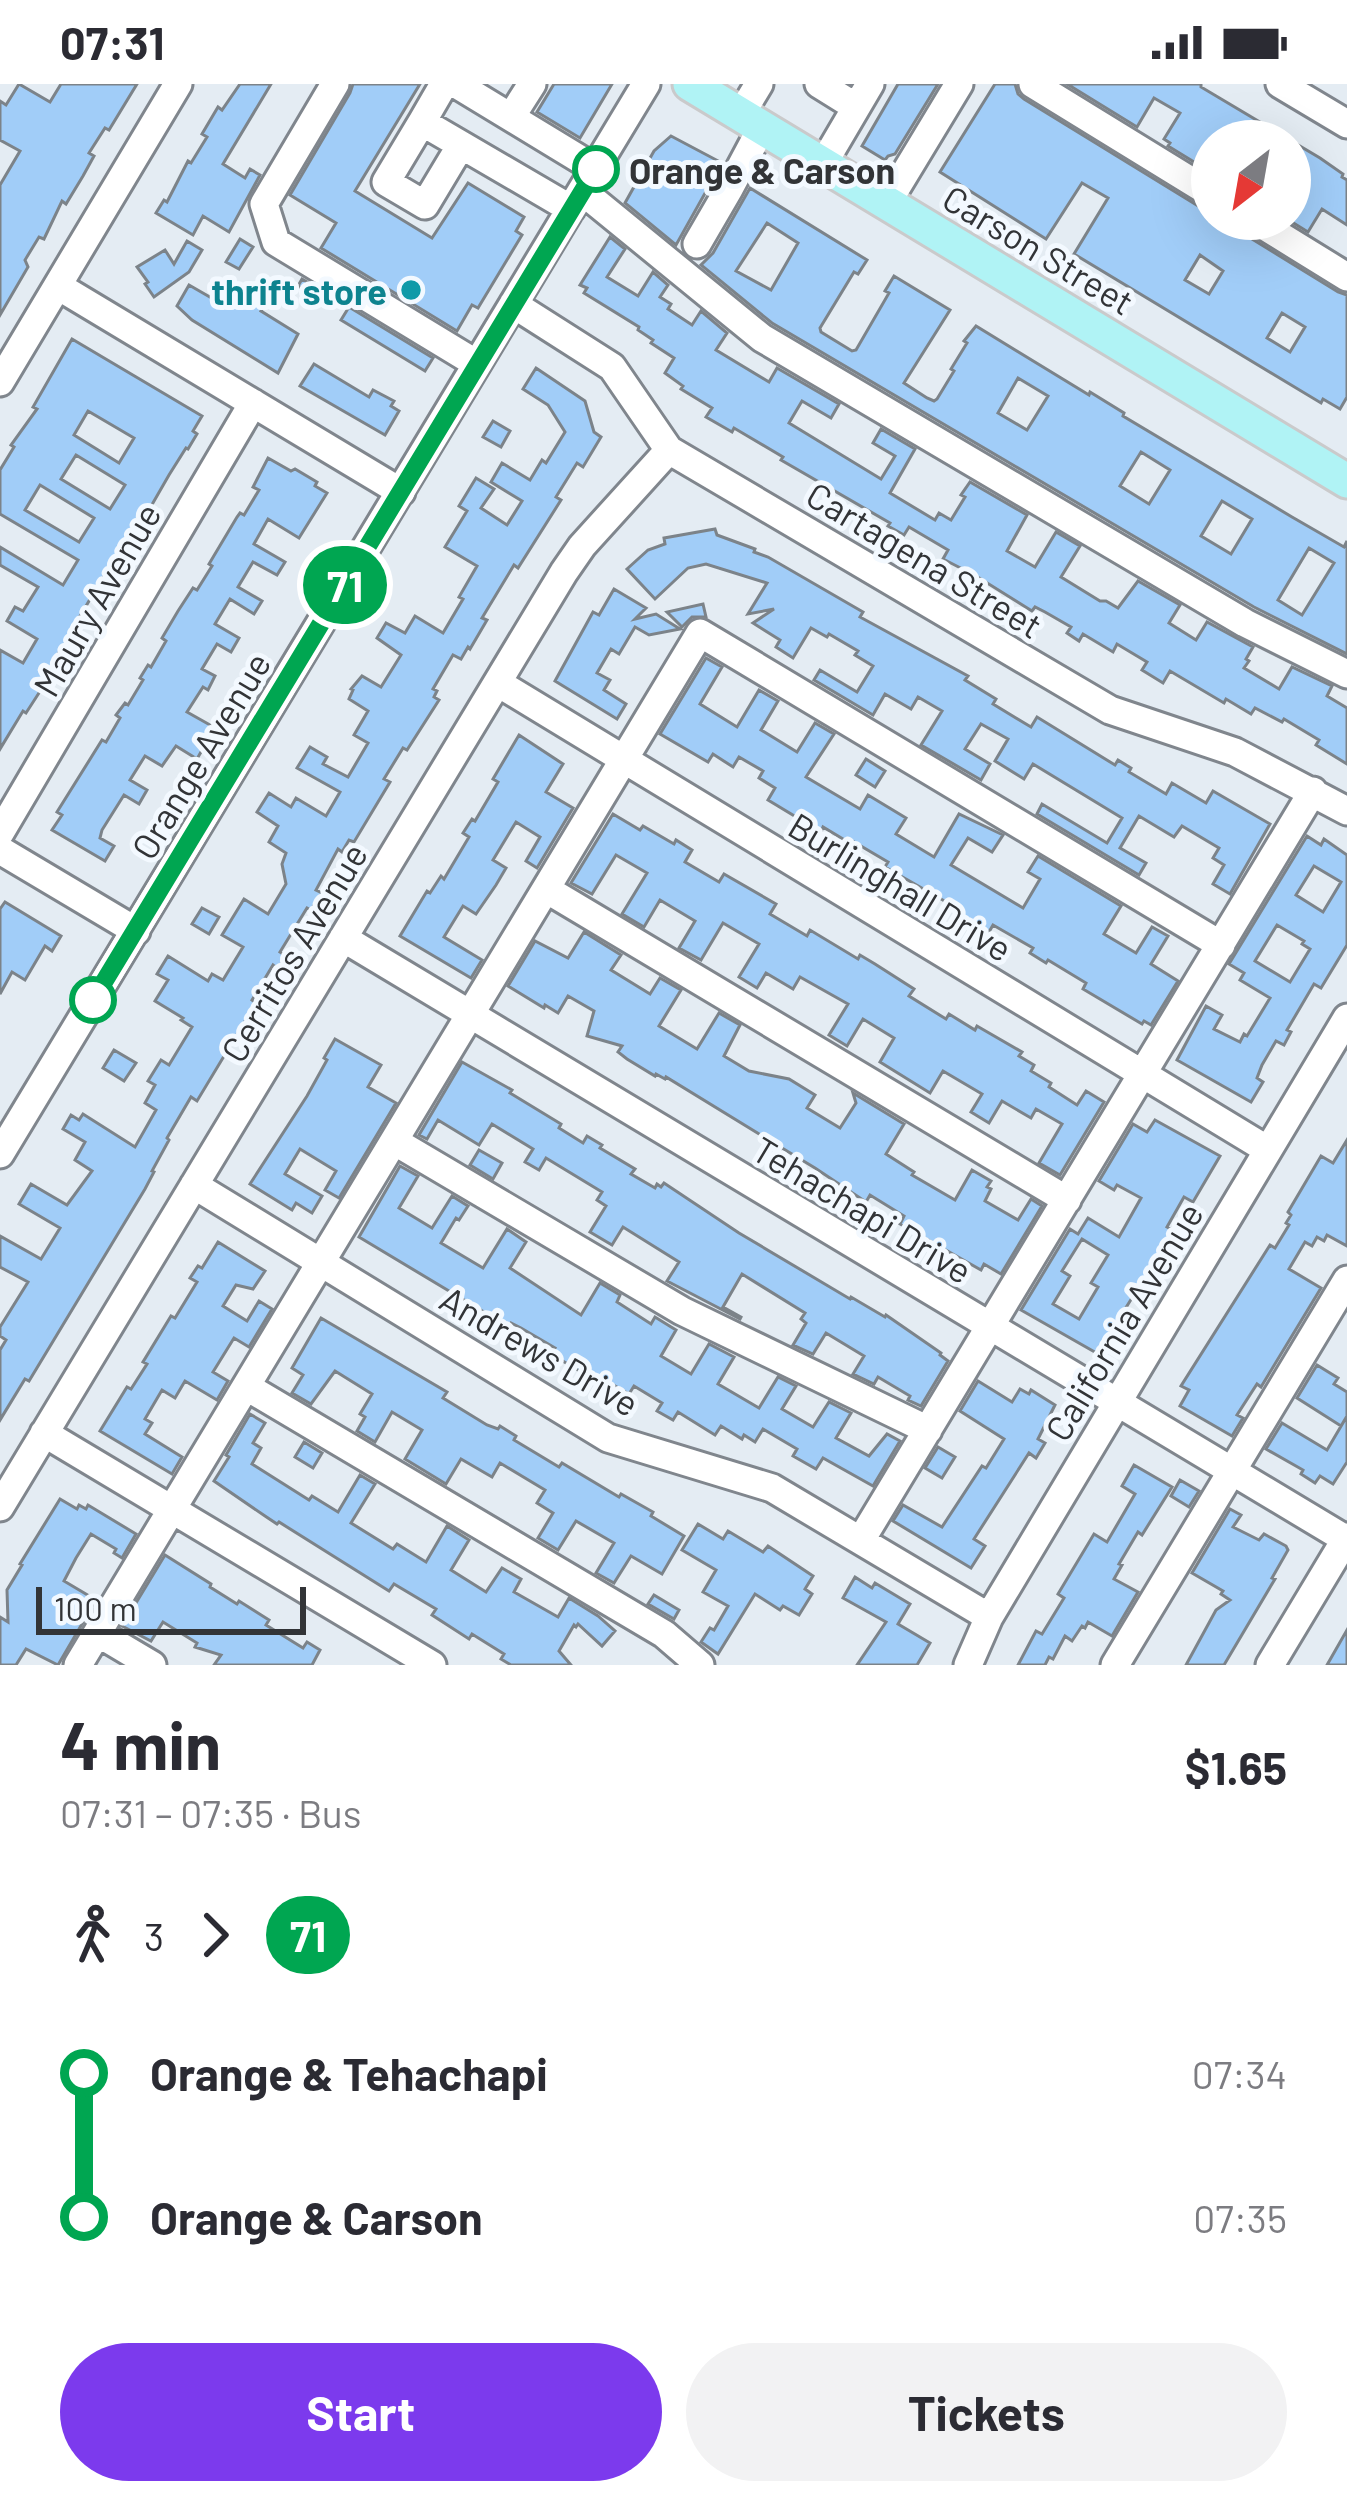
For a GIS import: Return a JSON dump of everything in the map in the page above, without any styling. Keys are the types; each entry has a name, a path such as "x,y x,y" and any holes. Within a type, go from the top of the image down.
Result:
{"main road":[{"name":"Carson Street","path":"690,84 1347,481"}],"street":[{"path":"0,382 178,84"},
{"path":"335,84 264,204 276,242 477,364"},
{"path":"444,84 386,182 425,205 461,145"},
{"path":"456,84 511,117 583,190 762,338 1245,623 1347,674"},
{"path":"511,117 532,84"},
{"name":"Orange Avenue","path":"0,1154 646,84"},
{"path":"697,244 751,120 758,84"},
{"path":"819,84 863,96 823,164"},
{"path":"887,203 959,84"},
{"path":"1034,84 1191,181"},
{"path":"1280,84 1347,124"},
{"path":"422,122 461,145 583,190"},
{"path":"1287,240 1347,277"},
{"path":"58,286 401,492"},
{"name":"Cartagena Street","path":"513,304 612,367 669,449 1110,710 1235,752 1347,811"},
{"name":"Maury Avenue","path":"0,832 253,403"},
{"name":"Cerritos Avenue","path":"0,1507 581,547 669,449"},
{"path":"78,1665 700,633 1221,945"},
{"name":"Burlinghall Drive","path":"498,683 1268,1150"},
{"path":"861,1540 1313,791"},
{"path":"0,850 136,931"},
{"path":"546,889 1066,1200"},
{"name":"Tehachapi Drive","path":"343,938 1347,1538"},
{"name":"California Avenue","path":"968,1665 989,1617 1347,1018"},
{"path":"394,1142 682,1311 928,1430"},
{"name":"Andrews Drive","path":"194,1185 608,1438 772,1488 989,1617"},
{"path":"1115,1665 1347,1280"},
{"path":"247,1388 664,1634 700,1665"},
{"path":"44,1433 432,1665"},
{"path":"1270,1665 1347,1538"},
{"path":"98,1633 152,1665"}],"building":[{"path":"19,84 50,102 61,84 137,84 89,153 94,156 66,204 62,201 44,239 39,237 25,260 28,267 0,315 0,185 20,151 0,140 0,101 6,105"},
{"path":"240,84 271,84 223,164 245,178 250,169 260,175 229,232 203,216 193,235 156,213 207,137 202,134 218,107 222,110"},
{"path":"353,84 420,84 355,191 432,238 468,183 524,217 516,231 522,235 478,308 472,305 457,331 321,248 336,223 290,195"},
{"path":"554,84 612,84 580,138 537,112"},
{"path":"898,84 938,84 895,154 885,160 862,146"},
{"path":"995,84 1015,84 1024,99 1191,202 1191,240 1254,240 1347,295 1347,397 1340,409 1323,399 1321,403 1074,254 1108,198 1082,183 1046,239 940,172","holes":["1200,255 1223,271 1209,294 1185,280","1282,313 1305,327 1290,352 1267,338"]},
{"path":"1067,84 1201,84 1256,120 1191,120 1191,160 1164,139 1180,113 1154,98 1137,127"},
{"path":"671,136 722,163 676,245 625,203 654,151"},
{"path":"1311,153 1347,180 1347,225 1322,209 1311,227"},
{"path":"750,188 867,260 858,274 854,272 820,328 852,351 889,293 885,291 894,276 950,310 904,383 927,398 937,399 976,326 1292,517 1344,547 1347,541 1347,654 1254,607 772,323 701,265 713,253","holes":["767,223 798,243 771,290 736,271","1018,378 1048,396 1027,430 998,413","1141,452 1170,470 1149,504 1120,486","1222,501 1252,519 1231,554 1201,536","1309,548 1334,563 1302,615 1278,600"]},
{"path":"610,237 625,249 607,277 638,296 653,272 668,285 660,297 671,304 668,309 692,325 701,311 727,333 716,350 769,382 777,368 839,404 831,418 802,401 789,423 881,479 895,456 873,443 881,429 915,449 890,493 935,520 939,513 951,520 970,482 1027,515 1007,551 1035,567 1056,532 1080,546 1061,577 1100,601 1118,608 1138,581 1180,605 1169,623 1196,640 1207,622 1253,647 1244,668 1279,689 1292,667 1332,686 1327,696 1347,708 1347,764 1284,719 1255,708 1251,714 1226,699 1224,703 1170,671 1163,683 1142,670 1147,662 1117,644 1113,652 1083,634 1079,641 1067,633 1071,627 1035,607 1032,611 943,559 948,550 909,527 904,535 781,460 783,457 706,417 712,408 665,373 674,358 651,343 639,327 584,293 587,288 580,285"},
{"path":"240,239 253,247 239,269 226,262"},
{"path":"187,241 202,250 189,272 154,297 137,267 165,250 174,264"},
{"path":"302,279 326,293 318,306 304,298 308,292 298,286"},
{"path":"235,284 264,307 261,311 298,334 278,373 177,306 189,285 222,304"},
{"path":"349,307 433,358 425,371 341,320"},
{"path":"72,339 202,416 188,449 54,660 59,662 0,749 0,650 23,663 37,639 7,621 15,607 23,611 38,587 0,565 0,547 63,585 78,560 0,514 0,470 37,409 33,407","holes":["88,411 134,438 119,463 74,435","76,455 125,485 110,509 61,479","40,485 94,518 79,542 25,510"]},
{"path":"314,364 369,397 373,390 394,401 391,406 399,411 385,435 300,386"},
{"path":"536,368 585,401 594,432 601,437 583,467 577,463 556,497 561,500 482,618 487,620 470,649 461,659 453,655 433,689 439,700 384,779 390,782 354,842 349,840 342,852 338,849 316,890 322,893 280,952 286,956 278,969 273,965 252,1000 256,1003 197,1101 191,1097 145,1189 29,1381 25,1379 0,1420 0,1350 6,1340 0,1336 0,1327 28,1282 0,1267 0,1236 41,1259 60,1228 19,1204 31,1184 67,1205 92,1171 75,1160 85,1142 63,1129 71,1115 79,1120 83,1114 135,1147 156,1110 145,1103 155,1085 148,1081 161,1060 169,1065 192,1027 155,1001 168,980 157,974 168,956 208,981 212,974 223,980 243,947 222,935 244,899 268,914 286,884 282,864 286,853 269,842 278,826 257,812 269,793 291,807 296,798 326,816 340,792 297,768 310,747 327,757 323,764 348,777 368,743 354,735 368,711 349,699 351,689 362,676 381,687 401,655 377,638 386,623 405,633 415,616 443,633 477,566 445,547 467,511 459,506 476,478 494,489 481,508 507,525 522,501 491,482 502,463 530,480 565,432 548,405 523,389"},
{"path":"493,421 510,431 501,447 483,437"},
{"path":"268,458 317,482 315,486 327,493 299,538 268,519 254,544 285,562 277,575 253,562 238,587 262,601 254,614 230,599 215,624 239,638 231,652 217,644 202,669 215,676 187,712 219,730 197,759 176,746 162,766 145,756 130,780 147,790 139,804 124,795 102,830 100,838 114,846 105,861 52,830 62,815 57,812 102,740 106,742 120,718 116,715 128,705 140,678 151,667 178,611 193,588 197,590 237,517 244,515 259,490 253,487"},
{"path":"715,529 717,535 755,549 863,612 860,617 968,676 965,680 996,699 993,704 1031,727 1037,717 1115,765 1118,760 1166,794 1172,783 1206,803 1213,791 1270,824 1230,894 1213,884 1224,865 1213,858 1219,848 1182,826 1174,837 1139,816 1120,848 1146,863 1139,875 1037,814 1042,804 1107,843 1122,818 1033,764 1024,779 995,761 1008,739 981,724 965,749 990,764 981,780 921,745 942,711 918,697 911,709 885,694 873,715 814,680 820,670 857,692 873,666 855,655 858,651 811,628 793,658 776,647 780,640 753,623 774,609 748,614 767,583 706,564 688,568 655,599 627,569 648,550 665,544 664,538"},
{"path":"614,589 646,608 635,619 656,614 680,629 649,635 635,627 619,654 611,649 597,673 610,680 604,690 626,704 617,719 555,681 593,612 599,615"},
{"path":"703,604 706,617 692,617 682,627 667,612"},
{"path":"706,658 722,667 700,704 737,727 759,690 778,701 761,730 797,752 815,723 834,734 806,777 860,809 868,795 906,818 896,834 934,857 959,814 1003,835 992,852 968,838 951,865 1023,908 1040,879 1028,872 1038,856 1121,906 1104,934 1136,953 1152,927 1168,936 1151,964 1178,981 1151,1025 1083,989 1086,983 1030,953 1033,948 993,925 989,932 959,914 962,911 885,867 888,862 854,842 823,827 821,832 768,800 775,788 759,778 763,771 739,757 733,767 713,754 708,762 660,734"},
{"path":"519,735 563,764 546,792 573,808 537,868 526,861 540,837 516,822 493,860 506,868 496,885 476,914 463,906 444,937 482,960 471,978 400,936 469,837 463,833 498,782 493,779"},
{"path":"866,759 885,771 875,787 856,775"},
{"path":"613,814 640,830 643,826 674,844 676,840 692,850 685,862 719,882 724,874 776,904 770,914 807,936 810,930 858,959 860,955 914,989 909,996 946,1019 949,1014 975,1030 977,1026 1022,1052 1019,1056 1034,1065 1031,1071 1077,1105 1086,1091 1104,1102 1060,1175 1039,1163 1062,1124 1036,1109 1031,1118 1002,1101 989,1123 971,1112 982,1094 943,1071 930,1093 880,1062 894,1038 863,1019 847,1046 829,1035 848,1004 800,977 793,989 766,973 757,988 739,977 759,944 723,923 701,960 679,948 695,921 660,900 644,927 622,914 647,873 616,855 592,894 571,883"},
{"path":"1307,836 1321,845 1324,839 1347,855 1347,945 1321,988 1314,984 1287,1030 1291,1032 1284,1045 1276,1041 1262,1065 1257,1078 1263,1082 1251,1102 1177,1060 1206,1006 1222,1015 1214,1029 1240,1042 1270,998 1240,980 1244,973 1229,964","holes":["1314,866 1341,882 1323,912 1296,895","1277,925 1310,949 1290,982 1255,961"]},
{"path":"5,902 61,936 52,951 45,946 25,980 12,972 0,994 0,909"},
{"path":"202,908 219,917 209,934 192,924"},
{"path":"584,932 621,955 611,970 650,994 660,978 681,990 659,1026 697,1049 719,1013 740,1025 724,1056 749,1071 789,1079 815,1095 807,1108 840,1128 856,1103 853,1093 904,1124 886,1154 912,1175 955,1200 972,1170 991,1181 985,1201 1018,1220 1031,1199 1042,1206 1001,1274 984,1264 981,1270 900,1224 904,1216 870,1195 866,1202 666,1077 655,1076 618,1052 622,1046 587,1036 594,1011 568,996 558,1013 508,986 535,941 568,958"},
{"path":"335,1039 381,1065 368,1087 396,1103 339,1198 325,1190 336,1171 300,1149 285,1174 322,1196 312,1213 296,1203 292,1210 250,1184 307,1096"},
{"path":"114,1050 136,1063 124,1081 103,1068"},
{"path":"462,1062 512,1090 510,1093 583,1143 587,1136 602,1145 600,1148 635,1169 631,1174 655,1188 664,1183 850,1299 886,1315 941,1353 948,1361 921,1406 878,1377 874,1384 853,1374 864,1356 826,1333 813,1354 793,1345 806,1323 801,1319 805,1313 742,1274 723,1307 740,1319 667,1281 679,1262 623,1227 612,1245 590,1232 606,1206 597,1200 602,1192 546,1158 539,1170 525,1162 533,1149 492,1124 479,1145 438,1120 427,1139 419,1135"},
{"path":"1155,1120 1220,1156 1193,1202 1184,1197 1167,1227 1174,1231 1100,1355 1021,1310 1070,1229 1078,1234 1088,1218 1119,1237 1141,1198 1099,1181 1133,1124 1147,1132","holes":["1082,1239 1108,1255 1091,1283 1098,1287 1079,1319 1053,1304 1070,1276 1062,1271"]},
{"path":"1347,1140 1347,1246 1327,1235 1324,1241 1317,1237 1312,1246 1305,1242 1289,1269 1321,1288 1261,1387 1257,1384 1237,1415 1243,1418 1232,1436 1180,1406 1189,1390 1181,1386 1270,1245 1275,1248 1289,1225 1288,1212 1321,1156 1333,1163"},
{"path":"479,1150 502,1163 493,1179 470,1165"},
{"path":"400,1166 418,1176 399,1208 432,1228 452,1196 468,1206 441,1243 483,1268 507,1229 526,1242 510,1268 581,1315 600,1283 620,1295 617,1302 651,1324 655,1317 676,1330 661,1356 691,1374 709,1344 734,1357 718,1384 759,1408 778,1377 796,1386 782,1409 813,1427 829,1402 851,1413 836,1438 869,1456 887,1434 900,1441 873,1486 823,1458 816,1469 793,1456 797,1449 763,1429 755,1442 721,1426 715,1435 678,1412 673,1420 657,1411 662,1403 634,1386 629,1394 596,1375 593,1379 551,1354 555,1348 511,1323 509,1327 359,1237"},
{"path":"218,1242 265,1271 253,1289 236,1285 223,1306 247,1321 259,1301 272,1309 249,1347 234,1338 213,1372 228,1381 217,1400 185,1381 175,1398 162,1390 145,1419 152,1423 145,1434 182,1457 172,1474 100,1431 197,1282 190,1278"},
{"path":"321,1318 447,1392 443,1398 487,1425 500,1426 559,1467 562,1463 653,1512 651,1516 684,1536 662,1574 631,1556 614,1583 596,1573 614,1543 576,1521 558,1550 538,1538 553,1513 537,1503 545,1490 500,1463 492,1477 461,1459 446,1484 405,1459 422,1430 392,1412 375,1442 357,1431 365,1417 360,1414 372,1394 335,1371 311,1404 292,1393 303,1375 292,1368"},
{"path":"1317,1365 1338,1378 1334,1384 1347,1392 1347,1416 1341,1426 1297,1398"},
{"path":"978,1381 1012,1402 1020,1389 1029,1394 1031,1390 1055,1405 1038,1439 1045,1443 1036,1458 1029,1453 974,1539 985,1546 971,1568 893,1521 903,1505 942,1527 1004,1439 960,1411"},
{"path":"250,1414 265,1423 253,1443 261,1448 252,1464 309,1500 312,1496 338,1512 360,1475 375,1484 351,1523 393,1549 397,1544 426,1562 447,1526 469,1540 451,1570 486,1592 502,1568 521,1579 514,1592 558,1617 569,1598 615,1631 602,1646 574,1625 559,1651 571,1665 511,1665 501,1659 504,1654 432,1615 436,1609 394,1584 389,1591 214,1481"},
{"path":"1347,1416 1347,1462 1333,1484 1320,1476 1315,1483 1301,1474 1303,1470 1266,1449 1282,1423 1327,1450"},
{"path":"304,1442 322,1453 313,1468 295,1457"},
{"path":"938,1447 955,1457 942,1478 925,1468"},
{"path":"1134,1465 1172,1487 1142,1535 1138,1532 1114,1579 1138,1592 1112,1636 1088,1622 1072,1641 1065,1636 1045,1665 1018,1665 1036,1631 1042,1634 1064,1598 1058,1594 1094,1534 1107,1542 1135,1494 1122,1486"},
{"path":"1180,1480 1199,1491 1189,1507 1171,1496"},
{"path":"60,1499 77,1509 88,1505 136,1534 122,1558 91,1534 76,1558 64,1581 96,1600 58,1665 26,1649 16,1665 0,1665 0,1617 8,1622 7,1590"},
{"path":"1230,1509 1241,1515 1233,1527 1259,1540 1264,1534 1288,1550 1224,1665 1186,1665 1216,1610 1230,1600 1192,1573"},
{"path":"698,1524 723,1539 728,1531 763,1552 768,1546 813,1576 805,1589 812,1594 799,1615 783,1606 780,1610 755,1594 718,1654 701,1642 728,1606 703,1592 716,1570 682,1550"},
{"path":"165,1555 269,1620 266,1625 303,1648 307,1642 320,1650 312,1665 214,1665 221,1655 195,1647 197,1643 163,1622 151,1641 122,1626"},
{"path":"855,1577 910,1604 898,1624 930,1643 917,1665 857,1665 886,1622 843,1598"},
{"path":"654,1595 679,1610 674,1619 648,1604"},
{"path":"1347,1630 1347,1665 1327,1665"}],"bus line":[{"name":"71","path":"93,1000 596,169"}],"place":[{"name":"Orange & Carson","path":"596,169"},
{"name":"thrift store","path":"411,290"}]}
